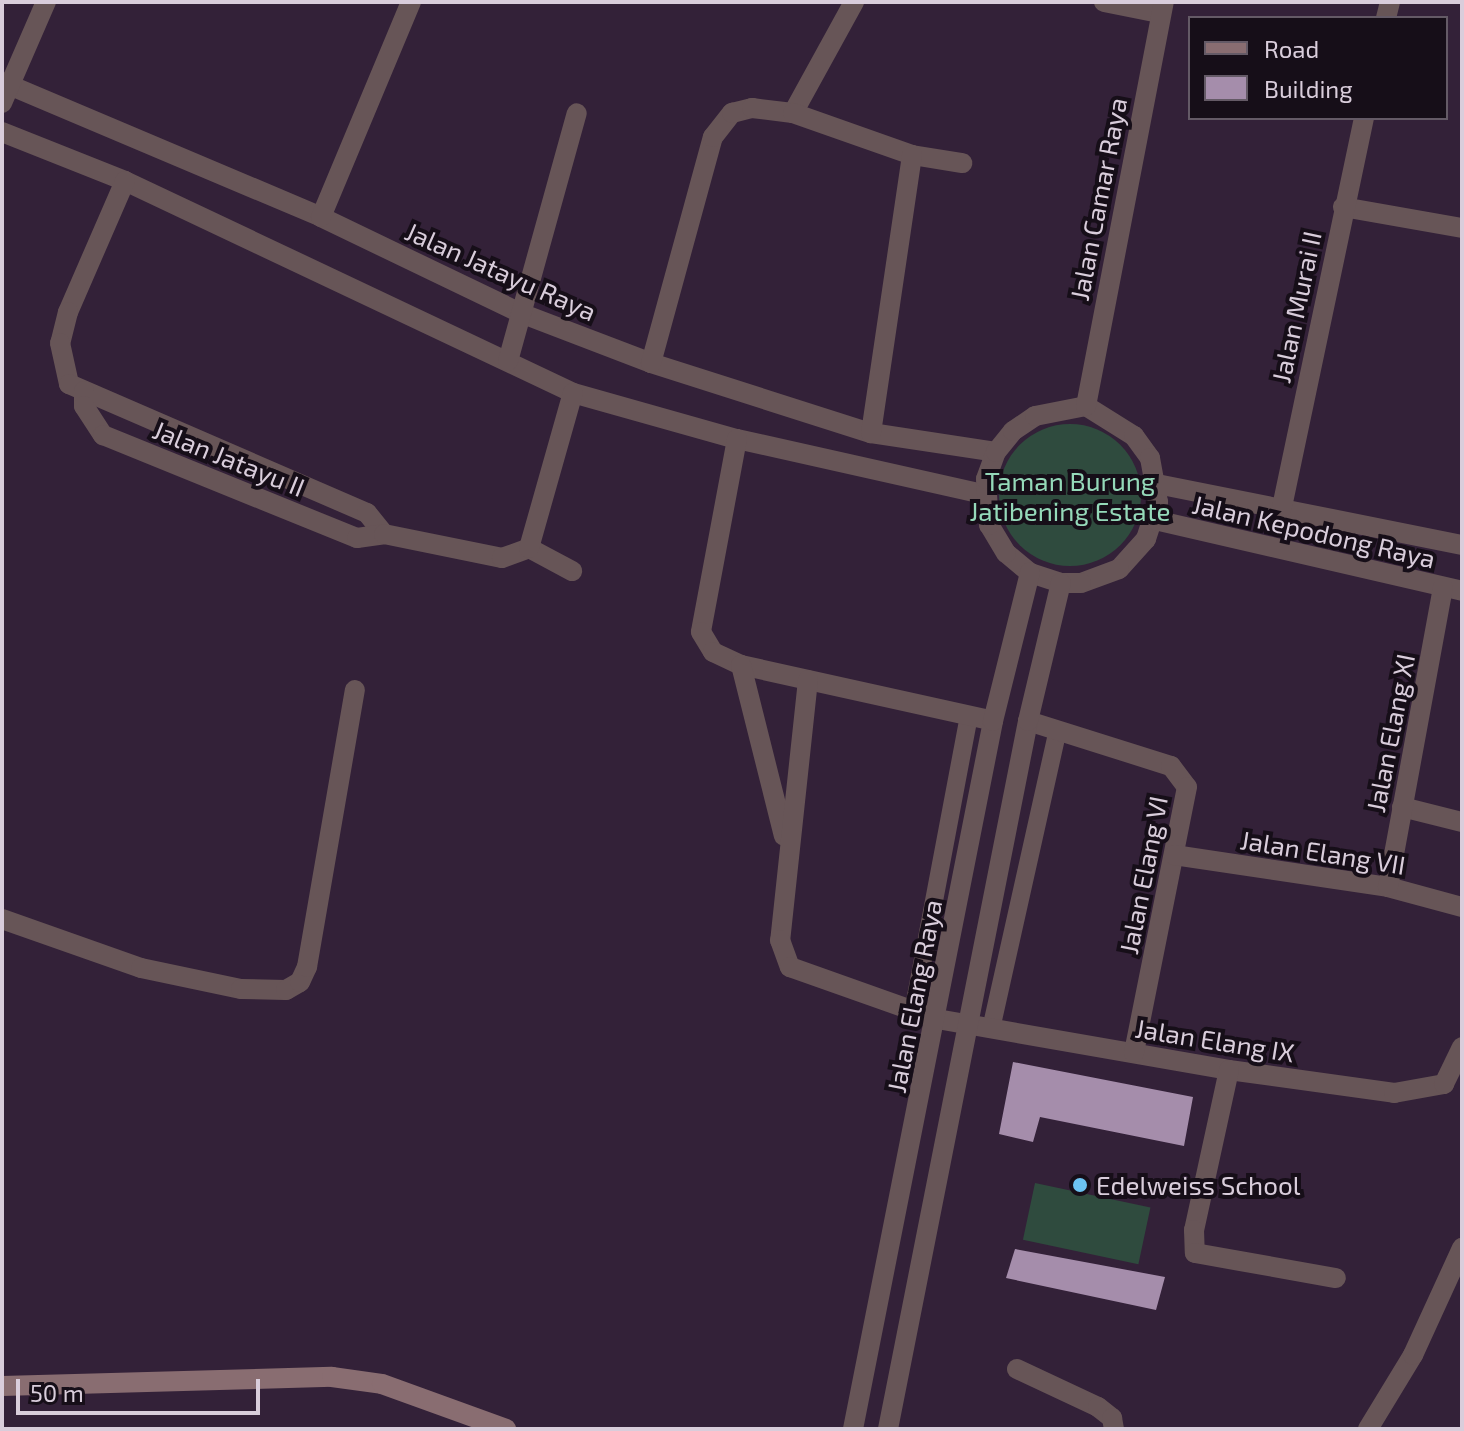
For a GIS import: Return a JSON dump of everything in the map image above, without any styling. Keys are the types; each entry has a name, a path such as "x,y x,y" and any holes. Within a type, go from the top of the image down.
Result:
{"street":[{"path":"4,90 46,2"},
{"path":"321,217 411,2"},
{"path":"793,113 854,2"},
{"path":"1104,2 1161,8"},
{"name":"Jalan Camar Raya","path":"1086,406 1161,8"},
{"name":"Jalan Jatayu Raya","path":"4,90 321,217 523,314 651,363 756,401 871,433 996,452"},
{"path":"651,363 713,137 732,113 752,108 793,113 912,155 962,163"},
{"path":"508,361 577,113"},
{"name":"Jalan Murai II","path":"1282,507 1364,120"},
{"path":"2,132 125,181 573,393 737,439 984,494"},
{"path":"871,433 912,155"},
{"name":"Jalan Jatayu II","path":"125,181 68,312 60,343 64,374 69,384 367,513 384,534"},
{"path":"1343,207 1462,228"},
{"name":"Jalan Jatayu II","path":"84,391 87,414 103,435 357,538 384,534 482,556 517,556 529,548"},
{"path":"572,571 529,548 573,393"},
{"path":"1086,406 1134,436 1150,458 1157,484 1155,520 1134,556 1119,569 1081,583 1061,583 1030,573 1006,553 995,535 984,494 996,452 1013,431 1035,416 1086,406"},
{"path":"737,439 701,632 713,652 741,665 993,721"},
{"name":"Jalan Kepodong Raya","path":"1157,484 1462,545"},
{"name":"Jalan Kepodong Raya","path":"1155,520 1453,590"},
{"name":"Jalan Elang Raya","path":"853,1429 937,1019 993,721 1030,573"},
{"path":"888,1429 1028,721 1061,583"},
{"name":"Jalan Elang XI","path":"1388,887 1402,807 1453,590"},
{"path":"741,665 787,848"},
{"path":"787,848 808,680"},
{"path":"2,919 141,968 241,989 286,990 300,982 307,967 355,690"},
{"name":"Jalan Elang VI","path":"1028,721 1171,766 1181,775 1187,787 1134,1053"},
{"path":"1402,807 1462,822"},
{"name":"Jalan Elang IX","path":"787,848 780,940 790,967 913,1012 937,1019 971,1017 993,1021 1134,1053 1229,1070 1394,1093 1428,1091 1444,1084 1462,1047"},
{"name":"Jalan Elang VII","path":"1174,855 1388,887 1462,907"},
{"path":"1229,1070 1194,1230 1195,1253 1336,1278"},
{"path":"1368,1429 1413,1355 1462,1248"},
{"path":"1017,1369 1098,1407 1112,1418 1114,1429"},
{"path":"2,1386 332,1377 382,1384 506,1429"}],"lane":[{"path":"913,1012 969,717"},
{"path":"993,1021 1058,730"}],"green space":[{"name":"Taman Burung Jatibening Estate","path":"1070,424 1097,429 1120,445 1136,468 1141,495 1136,522 1120,545 1097,561 1070,566 1043,561 1020,545 1004,522 999,495 1004,468 1020,445 1043,429"},
{"path":"1035,1183 1150,1208 1138,1264 1023,1240"}],"building":[{"path":"1013,1062 1193,1097 1184,1146 1040,1117 1033,1142 999,1134"},
{"path":"1015,1249 1165,1277 1156,1310 1006,1278"}],"place":[{"name":"Edelweiss School","path":"1080,1185"}]}
